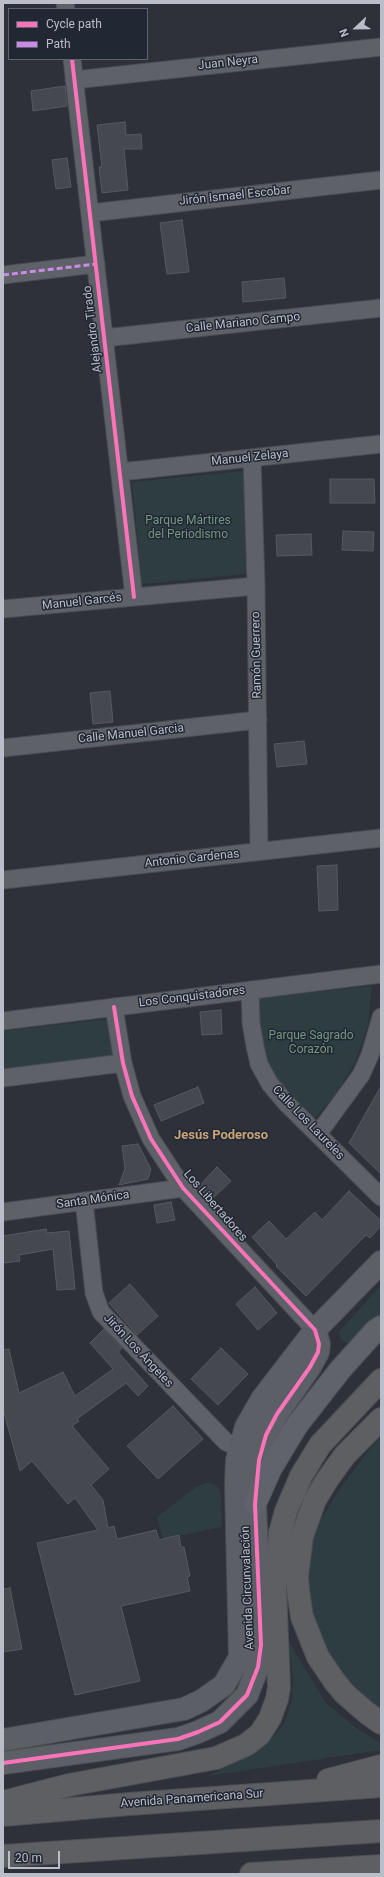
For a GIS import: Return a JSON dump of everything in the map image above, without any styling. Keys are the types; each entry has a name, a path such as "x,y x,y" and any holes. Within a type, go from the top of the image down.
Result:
{"highway":[{"path":"3,1802 69,1785 216,1758 246,1745 260,1734 270,1718 277,1700 279,1687 276,1580 280,1533 286,1511 308,1463 334,1428 381,1380"},
{"path":"381,1419 345,1455 315,1500 302,1536 297,1576 302,1617 318,1657 345,1694 381,1723"},
{"path":"291,1792 381,1766"},
{"name":"Avenida Panamericana Sur","path":"3,1815 381,1786"},
{"path":"3,1856 381,1831"},
{"path":"251,1874 381,1866"}],"main road":[{"path":"255,1504 271,1468 297,1425 340,1370 381,1327"}],"street":[{"name":"Juan Neyra","path":"74,80 381,47"},
{"name":"Alejandro Tirado","path":"72,60 134,597"},
{"name":"Jirón Ismael Escobar","path":"90,213 381,180"},
{"path":"3,274 96,264"},
{"name":"Calle Mariano Campo","path":"104,338 381,308"},
{"name":"Manuel Zelaya","path":"120,472 381,444"},
{"name":"Ramón Guerrero","path":"252,458 256,586 259,851"},
{"name":"Manuel Garcés","path":"3,609 256,586"},
{"name":"Calle Manuel Garcia","path":"3,748 258,720"},
{"name":"Antonio Cardenas","path":"3,880 381,838"},
{"name":"Los Conquistadores","path":"3,1021 381,974"},
{"name":"Calle Los Laureles","path":"250,990 251,1023 259,1064 270,1084 287,1104 381,1197"},
{"name":"Los Libertadores","path":"114,1007 123,1063 132,1096 151,1139 183,1188 315,1330"},
{"path":"318,1134 361,1075 370,1055 381,1017"},
{"path":"3,1078 123,1063"},
{"name":"Santa Mónica","path":"3,1212 183,1188"},
{"name":"Jirón Los Ángeles","path":"84,1201 94,1293 101,1312 226,1442 240,1448"},
{"name":"Avenida Circunvalación","path":"3,1740 184,1709 201,1701 224,1685 240,1657 236,1484 237,1460 246,1427 262,1399 315,1330 381,1262"},
{"name":"Avenida Circunvalación","path":"3,1763 178,1739 220,1722 230,1714 247,1695 258,1667 261,1645 255,1504 259,1460 266,1436 277,1414 310,1367 318,1352 315,1330"}],"green space":[{"name":"Parque Mártires del Periodismo","path":"245,471 246,574 142,584 132,482"},
{"name":"Parque Sagrado Corazón","path":"372,986 368,1025 355,1062 336,1094 311,1122 270,1071 259,1041 257,998"},
{"path":"109,1019 114,1057 3,1070 3,1031"},
{"path":"381,1285 381,1321 354,1341 346,1343 341,1340 339,1332"},
{"path":"381,1438 381,1715 347,1688 327,1656 308,1601 310,1538 337,1493 372,1446"},
{"path":"206,1483 211,1483 218,1487 221,1494 222,1527 163,1539 157,1517 196,1487"},
{"path":"289,1642 326,1703 359,1730 381,1743 381,1750 208,1776 246,1757 271,1739 284,1724 292,1700 293,1679"}],"building":[{"path":"65,86 67,106 33,111 31,91"},
{"path":"125,122 126,135 141,134 142,149 124,149 128,190 102,193 99,167 102,167 97,125"},
{"path":"67,158 71,187 56,189 52,160"},
{"path":"182,220 189,272 167,274 160,223"},
{"path":"284,278 286,298 243,302 242,282"},
{"path":"330,479 374,479 375,503 330,503"},
{"path":"343,531 374,532 373,551 342,550"},
{"path":"311,534 312,555 277,556 276,535"},
{"path":"110,691 113,722 93,724 90,693"},
{"path":"304,741 307,764 277,767 274,744"},
{"path":"337,865 338,910 319,911 317,866"},
{"path":"221,1010 222,1034 202,1035 200,1012"},
{"path":"381,1086 381,1174 349,1143"},
{"path":"198,1087 204,1103 161,1121 154,1105"},
{"path":"138,1144 151,1169 148,1179 119,1185 125,1169 122,1146"},
{"path":"217,1167 231,1181 211,1200 198,1187"},
{"path":"349,1191 381,1221 381,1226 370,1238 366,1235 306,1296 276,1266 277,1265 252,1237 269,1221 286,1239 315,1212 322,1220"},
{"path":"171,1202 175,1220 157,1223 154,1205"},
{"path":"46,1229 47,1233 69,1231 75,1289 57,1290 53,1249 19,1255 20,1261 3,1263 3,1236"},
{"path":"130,1284 158,1316 137,1335 109,1303"},
{"path":"255,1287 277,1313 258,1330 236,1304"},
{"path":"104,1329 122,1348 118,1352 148,1386 138,1396 126,1383 77,1419 79,1421 72,1426 109,1469 91,1485 103,1500 108,1528 114,1526 117,1539 156,1530 159,1540 179,1535 181,1547 184,1547 190,1576 187,1577 190,1591 121,1606 140,1681 75,1695 37,1543 98,1530 75,1498 68,1504 32,1461 20,1471 3,1409 3,1350 9,1349 19,1393 63,1372 75,1396 113,1369 90,1343"},
{"path":"221,1348 248,1374 218,1405 191,1379"},
{"path":"173,1406 203,1439 158,1479 127,1446"},
{"path":"10,1588 22,1649 3,1652 3,1589"}],"marked path":[{"path":"3,275 96,264"}],"cycle path":[{"path":"72,60 134,597"},
{"path":"3,1763 178,1739 220,1722 247,1695 258,1667 261,1645 255,1504 259,1460 266,1435 277,1414 310,1367 318,1352 319,1344 315,1330 183,1188 151,1139 132,1096 123,1063 114,1007"}],"district":[{"name":"Jesús Poderoso","path":"221,1136"}]}
